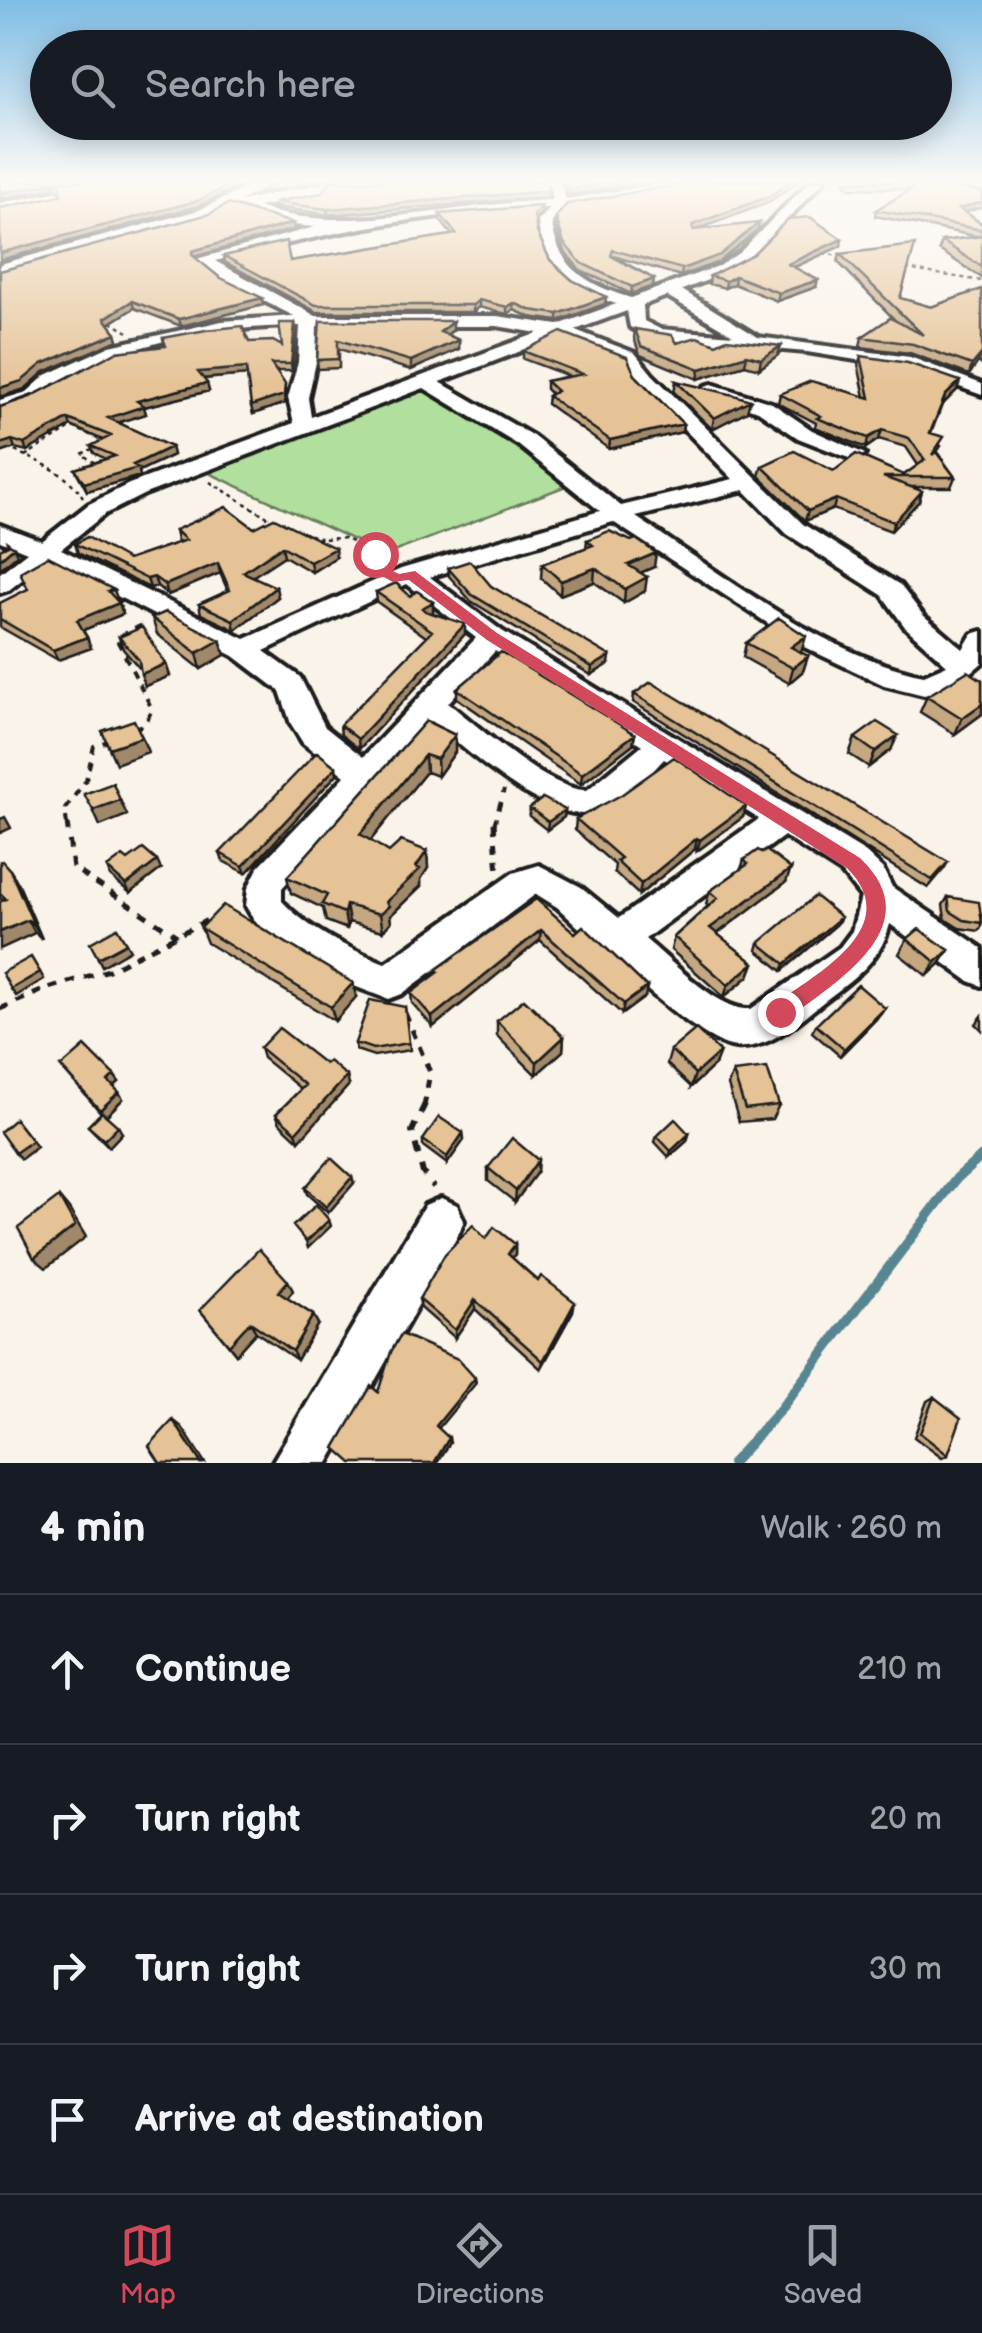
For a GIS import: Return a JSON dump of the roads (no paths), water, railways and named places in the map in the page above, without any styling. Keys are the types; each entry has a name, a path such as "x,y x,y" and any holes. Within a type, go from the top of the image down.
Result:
{"street":[{"path":"0,269 73,249"},
{"path":"242,249 204,259 240,284 292,305 310,319"},
{"path":"550,249 584,288 669,336 757,342 910,363 981,389"},
{"path":"0,586 97,508 137,489 561,331 636,314 668,289 738,261 750,249"},
{"path":"668,289 757,342"},
{"path":"636,314 626,340 644,377 796,528 890,590 914,621 965,666"},
{"path":"305,425 296,400 308,355 306,334 310,319"},
{"path":"0,406 34,396 53,379 136,344 236,323 310,319 497,321 561,331 684,384 754,402 805,434 854,454"},
{"path":"425,381 491,416 570,473 616,514 769,613 876,672 927,686 965,666 982,640"},
{"path":"244,650 404,576 616,514 687,500 749,481"},
{"path":"0,532 45,550 244,650 290,684 314,735 366,776"},
{"path":"404,576 492,637 854,863 871,880 878,898 982,969"},
{"path":"492,637 366,776 285,858 265,888 264,906 278,924 312,949 389,982 525,882 540,879 569,896 708,1015 734,1029 757,1028 853,958 868,938 878,898"},
{"path":"429,704 572,804 590,803 606,794 664,742"},
{"path":"618,938 782,820"},
{"path":"299,1463 441,1221"}],"waterway":[{"path":"732,1463 779,1411 957,1178 982,1156"}]}
